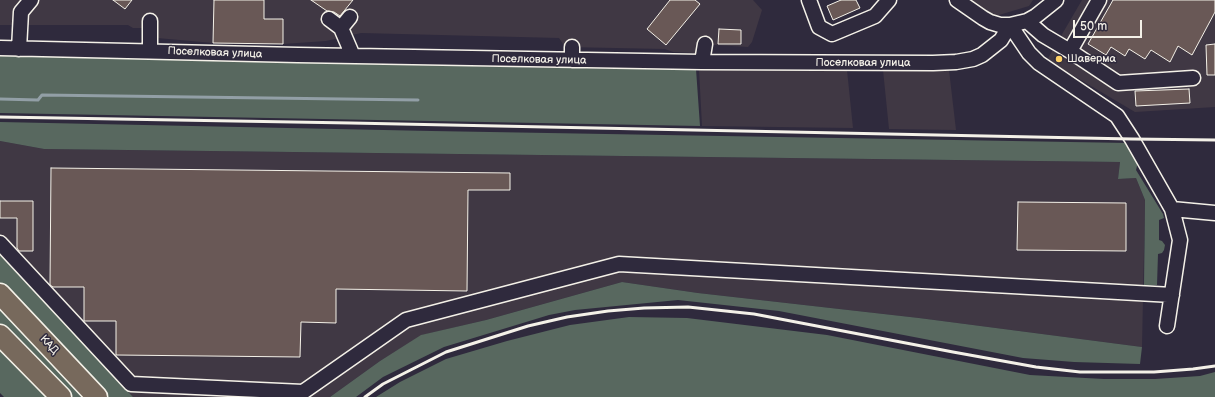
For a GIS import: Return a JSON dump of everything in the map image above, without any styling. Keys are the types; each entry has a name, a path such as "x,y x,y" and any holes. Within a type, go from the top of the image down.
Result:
{"highway":[{"name":"КАД","path":"0,294 97,397"},
{"path":"0,334 61,397"}],"street":[{"path":"19,49 21,12 31,0"},
{"path":"809,0 820,27 832,34 875,16 889,0"},
{"path":"957,0 983,18 1000,25 1010,25 1027,21 1036,16 1056,0"},
{"path":"1070,51 1099,0"},
{"path":"341,28 350,17"},
{"path":"329,19 341,28 353,56"},
{"path":"1027,21 1043,34 1118,83 1193,78"},
{"path":"150,22 150,51"},
{"path":"1010,25 1029,53 1039,64 1117,116 1172,209 1180,240 1167,326"},
{"name":"Поселковая улица","path":"0,48 353,56 572,54 702,62 933,63 956,62 973,59 982,55 1001,40 1010,25"},
{"path":"702,62 705,44"},
{"path":"1172,209 1215,213"},
{"path":"0,243 131,384 303,392 406,320 619,264 1172,296"}],"shaded area":[{"path":"0,0 753,0 762,10 752,42 748,47 698,44 696,53 673,52 665,49 565,47 559,38 361,33 326,41 283,44 213,43 157,38 157,28 133,28 128,25 0,25"},
{"path":"965,0 1033,0 1029,6 989,18"},
{"path":"1082,0 1215,0 1215,107 1135,112 1047,60"},
{"path":"699,70 847,70 853,128 702,126"},
{"path":"883,70 949,70 956,130 889,129"},
{"path":"0,141 44,149 1120,162 1118,179 1136,178 1145,200 1142,347 919,318 698,293 622,282 486,320 422,335 380,361 330,397 133,397 0,255"}],"green space":[{"path":"0,55 562,68 696,69 700,126 0,113"},
{"path":"0,122 1129,143 1138,162 1136,170 1163,214 1164,218 1159,220 1159,240 1165,245 1162,253 1158,254 1157,285 1144,286 1145,200 1136,178 1118,179 1120,162 44,149 0,141"},
{"path":"0,255 133,397 4,397 0,393"},
{"path":"622,282 698,293 919,318 1142,347 1140,364 1074,362 1023,358 779,311 678,300 575,310 549,315 444,347 383,377 356,397 330,397 380,361 421,335 486,320"},
{"path":"629,317 687,318 827,335 1030,375 1104,379 1155,379 1200,376 1215,372 1215,397 376,397 400,382 446,359 507,341 570,325"}],"building":[{"path":"113,0 132,0 125,9"},
{"path":"214,0 264,0 264,19 283,19 283,44 213,43"},
{"path":"311,0 353,0 340,16 334,12 327,11"},
{"path":"670,0 695,0 700,4 666,45 647,29"},
{"path":"841,0 856,0 860,8 833,20 827,6"},
{"path":"1113,0 1215,0 1215,12 1192,55 1178,46 1170,62 1151,50 1145,59 1129,49 1125,56 1111,47 1106,55 1088,44"},
{"path":"719,29 741,30 741,44 718,44"},
{"path":"1215,44 1215,75 1207,75 1206,45"},
{"path":"1189,89 1190,103 1136,106 1135,91"},
{"path":"51,168 510,173 510,190 468,190 467,291 336,289 336,323 301,322 300,357 116,355 116,321 84,321 84,287 53,287 50,285"},
{"path":"0,201 33,201 33,251 19,251 17,248 17,218 0,218"},
{"path":"1018,202 1126,203 1126,251 1017,250"}],"waterway":[{"path":"0,99 38,100 42,95 418,100"}],"railway":[{"path":"0,117 1215,140"},
{"path":"365,397 383,384 446,352 528,326 567,317 644,308 688,307 754,314 1036,367 1080,372 1154,372 1215,366"}],"place":[{"name":"Шаверма","path":"1059,59"}]}
